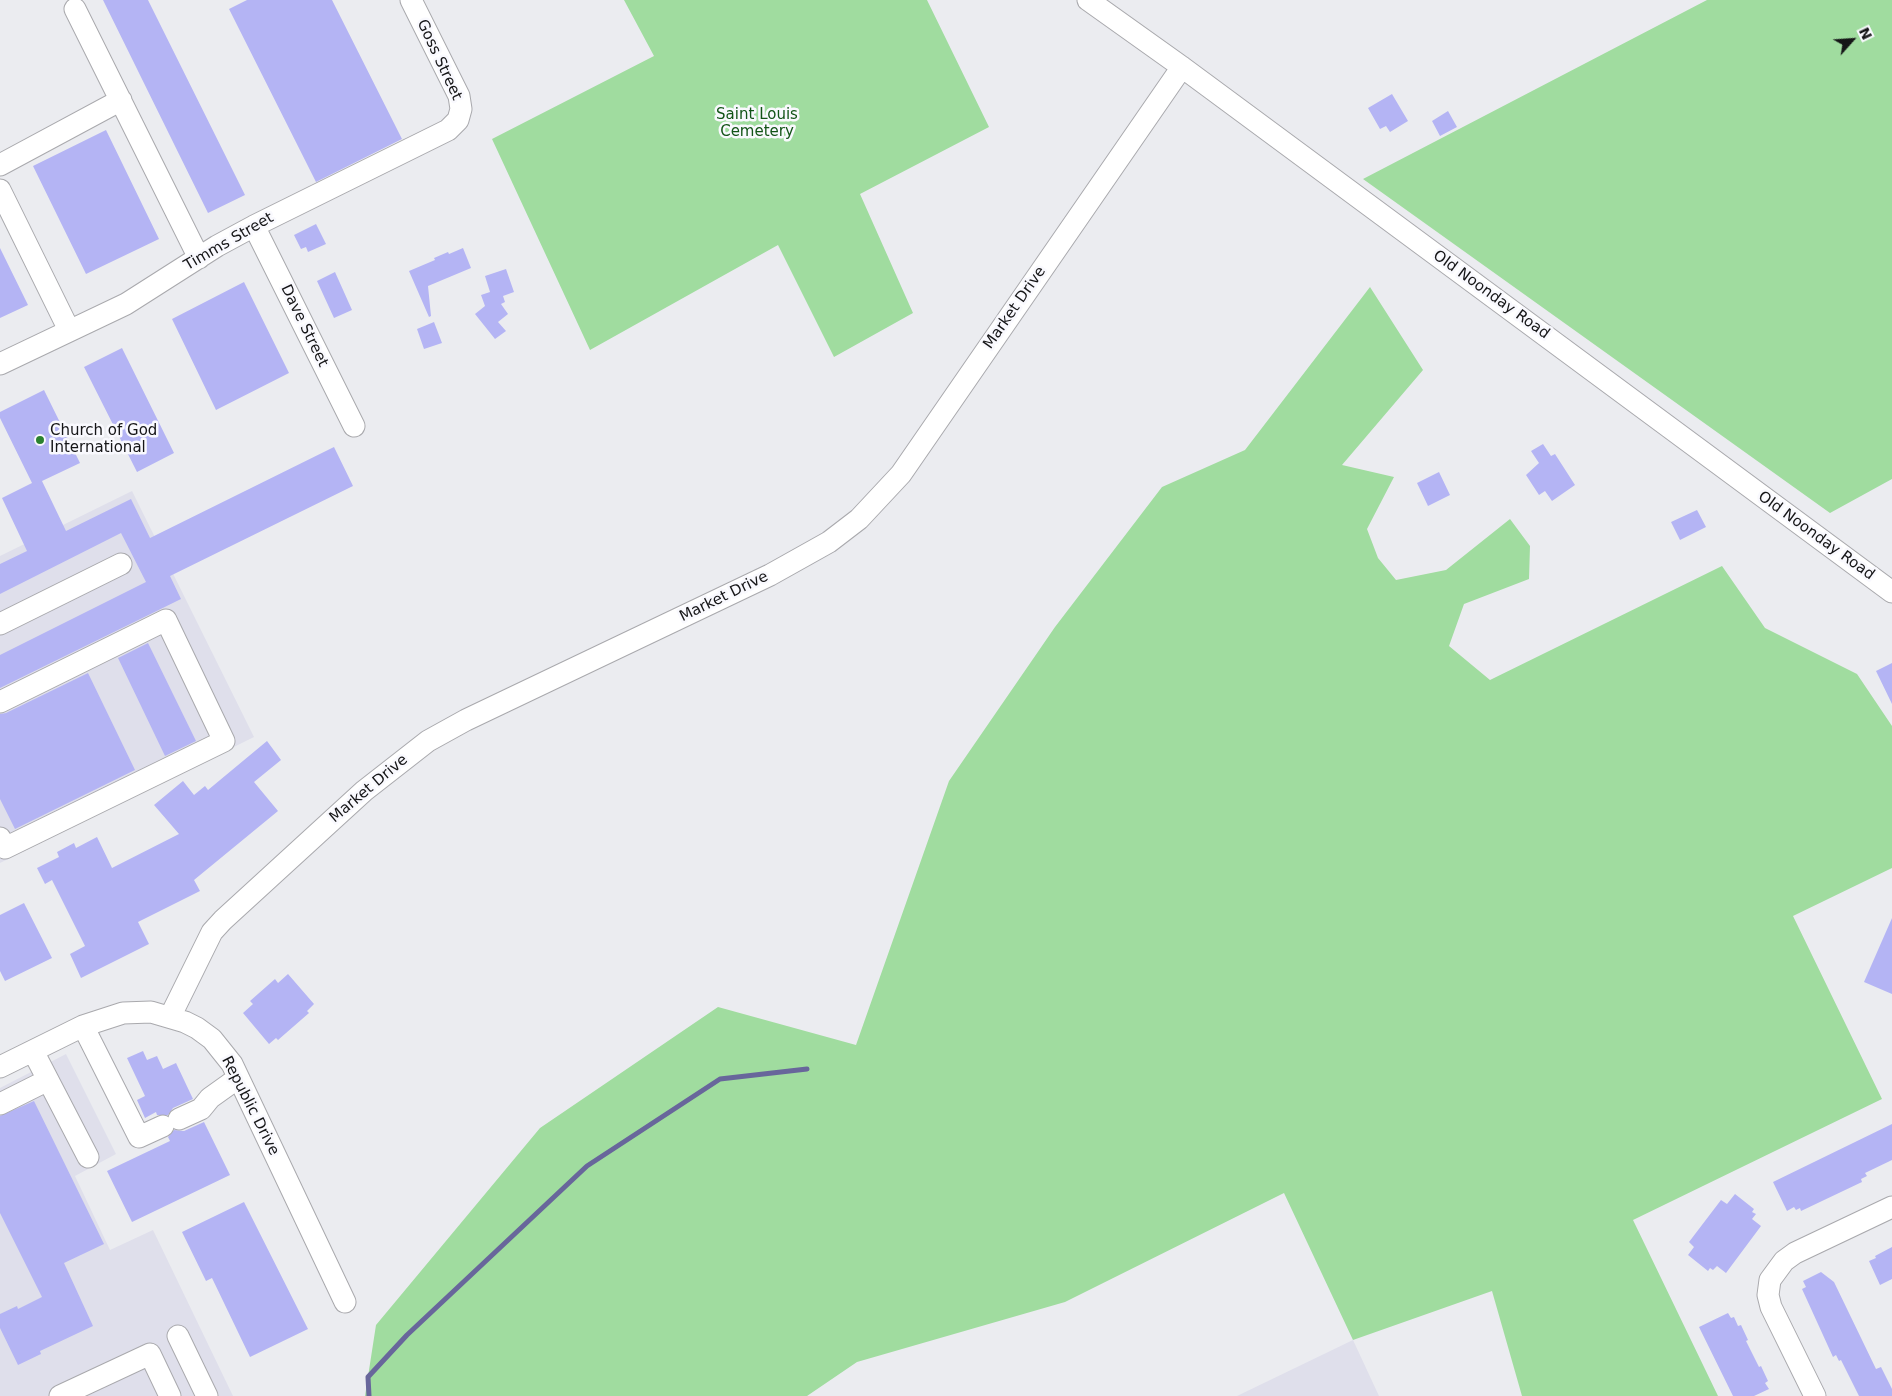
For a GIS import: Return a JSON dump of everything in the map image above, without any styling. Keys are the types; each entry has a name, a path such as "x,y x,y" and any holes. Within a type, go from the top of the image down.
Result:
{"street":[{"name":"Goss Street","path":"411,0 459,96 461,109 458,120"},
{"name":"Old Noonday Road","path":"1088,0 1182,67 1892,592"},
{"path":"76,9 199,258"},
{"name":"Market Drive","path":"170,1017 212,932 223,920 364,791 428,741 466,720 770,575 829,542 860,519 901,474 1182,67"},
{"path":"0,165 121,100"},
{"name":"Timms Street","path":"0,364 126,304 254,226 448,130 458,120"},
{"path":"0,190 69,330"},
{"name":"Dave Street","path":"254,226 354,426"},
{"path":"0,624 121,564"},
{"path":"0,702 166,620 224,741 5,848 0,838"},
{"name":"Republic Drive","path":"0,1067 83,1026 123,1013 151,1012 170,1017 197,1028 212,1039 232,1064 345,1302"},
{"path":"83,1026 139,1137 200,1109 210,1098 238,1078"},
{"path":"33,1051 88,1157"},
{"path":"0,1104 48,1080"},
{"path":"1815,1396 1771,1307 1768,1295 1770,1280 1784,1261 1795,1253 1892,1207"},
{"path":"178,1336 207,1396"},
{"path":"60,1396 150,1354 170,1396"}],"shaded area":[{"path":"132,491 254,737 0,863 0,556"},
{"path":"66,1054 116,1154 75,1176 110,1250 153,1230 233,1396 0,1396 0,1088"},
{"path":"1353,1340 1379,1396 1237,1396"}],"green space":[{"name":"Saint Louis Cemetery","path":"624,0 927,0 989,127 860,194 913,313 834,357 778,245 590,350 492,139 654,56"},
{"path":"1707,0 1892,0 1892,479 1830,513 1363,179"},
{"path":"1370,287 1423,370 1342,465 1394,477 1367,529 1378,558 1396,580 1446,570 1510,519 1530,546 1529,579 1464,604 1449,646 1490,680 1722,566 1765,628 1857,674 1892,726 1892,868 1793,916 1882,1099 1633,1220 1718,1396 1522,1396 1492,1291 1353,1340 1284,1193 1065,1302 857,1362 807,1396 365,1396 376,1325 540,1128 718,1007 856,1045 949,781 1055,627 1162,487 1245,450"}],"building":[{"path":"103,0 148,0 245,195 208,213"},
{"path":"247,0 332,0 402,139 316,182 229,9"},
{"path":"1392,94 1408,121 1390,132 1386,126 1380,129 1368,108"},
{"path":"1448,111 1457,127 1440,136 1432,121"},
{"path":"106,130 159,239 86,274 33,166"},
{"path":"316,224 326,244 308,252 306,247 301,249 294,235"},
{"path":"0,248 28,305 0,318"},
{"path":"463,248 471,268 428,286 431,316 429,317 409,271 448,252 449,254"},
{"path":"506,269 514,292 503,296 505,302 501,304 508,314 498,322 506,331 495,339 475,314 485,306 481,295 490,292 485,276"},
{"path":"335,272 352,310 334,318 317,281"},
{"path":"244,282 289,373 216,410 172,319"},
{"path":"434,322 442,343 424,349 417,329"},
{"path":"122,348 174,453 137,472 84,367"},
{"path":"44,390 80,463 42,481 66,531 131,499 150,538 334,447 353,486 170,576 181,599 0,688 0,655 146,582 121,533 0,594 0,564 27,551 2,498 32,483 0,418 0,412"},
{"path":"1543,444 1551,456 1555,454 1575,485 1552,501 1545,491 1539,495 1526,475 1539,463 1531,451"},
{"path":"1439,472 1450,495 1428,506 1417,483"},
{"path":"1697,510 1706,527 1680,540 1671,522"},
{"path":"148,643 196,741 165,756 118,658"},
{"path":"1892,663 1892,704 1876,671"},
{"path":"88,673 135,770 15,829 0,799 0,714 6,713"},
{"path":"267,741 281,760 254,782 278,811 194,880 200,891 138,922 149,944 81,978 70,954 85,946 52,880 45,884 37,868 59,857 57,852 74,843 76,848 97,837 112,868 179,834 154,805 183,781 194,795 205,786 208,790"},
{"path":"24,903 52,958 5,981 0,971 0,915"},
{"path":"1892,918 1892,994 1864,982"},
{"path":"288,974 314,1004 307,1011 309,1013 278,1040 276,1038 269,1044 243,1013 253,1004 250,1001 275,979 278,983"},
{"path":"143,1051 147,1060 157,1056 163,1069 176,1063 193,1099 173,1108 168,1115 157,1115 156,1112 145,1118 137,1100 145,1096 127,1058"},
{"path":"34,1101 104,1244 64,1263 93,1326 40,1351 41,1354 18,1365 0,1328 0,1314 17,1306 18,1309 42,1297 0,1213 0,1116"},
{"path":"204,1122 230,1175 132,1222 107,1171 170,1141 168,1137 174,1130 184,1131"},
{"path":"1892,1124 1892,1160 1865,1173 1867,1176 1861,1179 1862,1182 1801,1211 1800,1208 1796,1210 1794,1207 1787,1211 1773,1182"},
{"path":"1735,1194 1754,1209 1752,1212 1756,1214 1752,1219 1761,1226 1726,1273 1717,1266 1713,1270 1710,1268 1708,1271 1688,1255 1694,1247 1689,1242 1721,1200 1727,1204"},
{"path":"244,1202 308,1329 250,1357 212,1278 206,1281 182,1232"},
{"path":"1892,1247 1892,1279 1880,1285 1869,1261"},
{"path":"1821,1272 1834,1282 1876,1369 1881,1367 1892,1389 1892,1396 1859,1396 1841,1360 1839,1361 1836,1355 1833,1357 1802,1289 1806,1287 1803,1281"},
{"path":"1728,1313 1731,1318 1734,1317 1738,1326 1741,1325 1748,1340 1746,1341 1768,1381 1765,1383 1769,1389 1754,1396 1733,1396 1699,1327"}],"waterway":[{"path":"369,1396 368,1377 407,1335 587,1166 720,1079 807,1069"}],"place":[{"name":"Church of God International","path":"40,440"}]}
